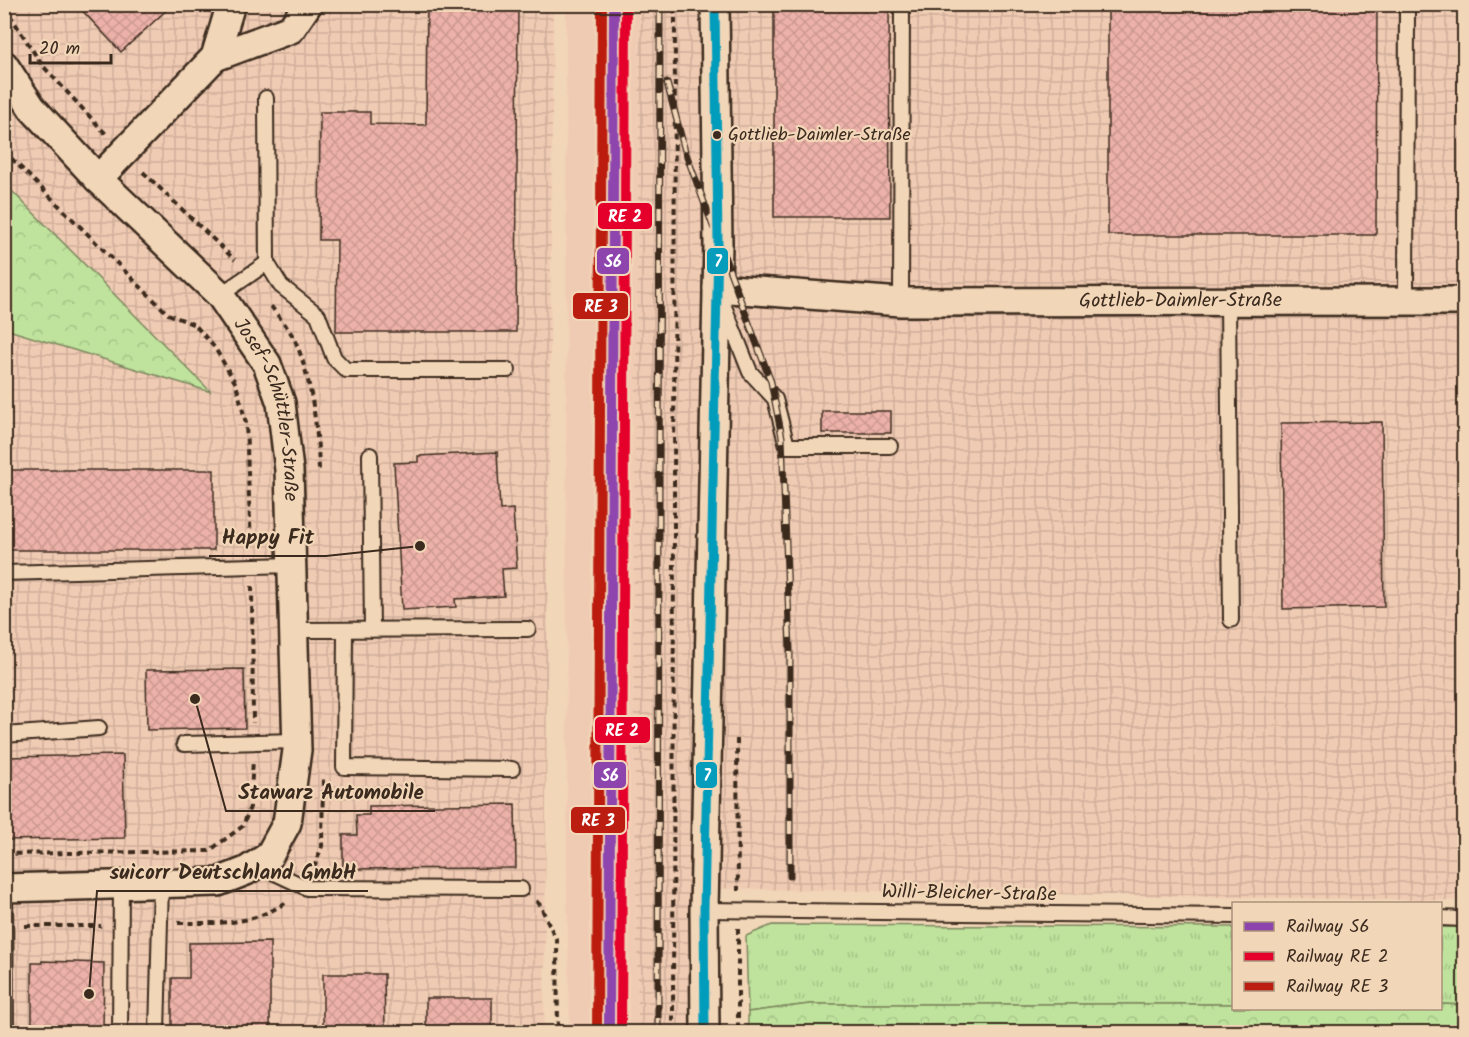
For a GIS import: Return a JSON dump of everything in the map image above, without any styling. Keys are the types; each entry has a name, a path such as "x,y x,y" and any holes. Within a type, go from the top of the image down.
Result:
{"street":[{"path":"215,57 231,4"},
{"path":"98,179 215,57 291,29 308,4"},
{"path":"705,1032 704,910 717,288 715,4"},
{"name":"Josef-Schüttler-Straße","path":"4,65 32,108 98,179 220,295 267,364 281,403 289,470 296,741 287,823 269,856 256,864 218,882 5,888"},
{"name":"Gottlieb-Daimler-Straße","path":"717,288 901,302 1464,301"}],"lane":[{"path":"901,302 902,4"},
{"path":"1406,301 1407,11"},
{"path":"266,98 267,263 281,286 318,315 334,358 346,370 508,370"},
{"path":"220,295 267,263"},
{"path":"717,288 750,372 775,399 787,446 890,446"},
{"path":"1228,302 1231,620"},
{"path":"369,455 372,630"},
{"path":"4,573 292,565"},
{"path":"293,630 528,629"},
{"path":"345,630 344,767 512,769"},
{"path":"4,735 99,728"},
{"path":"184,744 296,741"},
{"path":"256,864 307,888 521,889"},
{"path":"157,1032 161,884"},
{"path":"120,1032 121,885"},
{"path":"5,888 6,1032"},
{"name":"Willi-Bleicher-Straße","path":"704,910 1232,916"},
{"path":"1442,918 1464,919"}],"path":[{"path":"673,1032 675,4"},
{"path":"4,6 42,65 123,153 250,275 297,344 312,405 318,445 319,479"},
{"path":"160,923 249,921 273,912 307,888 322,846 323,767"},
{"path":"521,889 540,905 557,941 558,1032"},
{"path":"5,926 120,926"}],"shaded area":[{"path":"5,5 553,5 544,1032 5,1032 4,329 210,391 5,184"},
{"path":"566,5 640,5 633,635 638,1032 570,1032 567,895"},
{"path":"640,5 1464,5 1464,901 690,888 692,1032 638,1032 633,635"}],"green space":[{"path":"5,184 211,392 5,329"},
{"path":"772,925 1232,927 1232,1004 810,1004 748,1012 746,936"},
{"path":"1442,927 1464,927 1464,1005 1442,1004"},
{"path":"810,1004 1232,1004 1232,1010 1442,1010 1442,1004 1464,1005 1464,1032 748,1032 748,1012"}],"building":[{"path":"76,4 173,4 121,52"},
{"path":"427,4 518,4 516,332 336,332 337,240 319,240 320,112 370,112 370,124 426,125"},
{"path":"774,4 889,4 890,217 774,217"},
{"path":"1108,4 1377,4 1376,235 1108,235"},
{"path":"822,411 891,411 891,433 822,433"},
{"path":"1382,422 1384,607 1283,609 1281,423"},
{"path":"497,452 500,510 513,509 517,568 502,569 504,596 455,599 456,607 402,610 394,463 418,462 418,456"},
{"path":"4,470 214,470 214,550 4,550"},
{"path":"244,669 245,728 147,730 146,670"},
{"path":"123,755 125,838 4,840 4,757"},
{"path":"515,804 516,868 343,869 343,835 357,835 356,815 369,815 369,806"},
{"path":"270,942 270,1032 172,1032 172,978 189,978 189,943"},
{"path":"42,961 104,963 103,1032 32,1032 32,963 42,963"},
{"path":"323,974 384,974 385,1032 323,1032"},
{"path":"426,998 492,998 492,1032 426,1032"}],"railway":[{"path":"658,1032 660,4"},
{"path":"667,83 685,151 771,382 782,437 790,650 790,876"}],"rail line":[{"name":"S6","path":"609,1032 614,4"}],"transit line":[{"path":"597,1032 602,4"},
{"path":"621,1032 626,4"},
{"name":"7","path":"705,1032 704,910 718,244 715,4"}],"place":[{"name":"Gottlieb-Daimler-Straße","path":"717,135"},
{"name":"Happy Fit","path":"420,546"},
{"name":"Stawarz Automobile","path":"195,699"},
{"name":"suicorr Deutschland GmbH","path":"89,994"}]}
